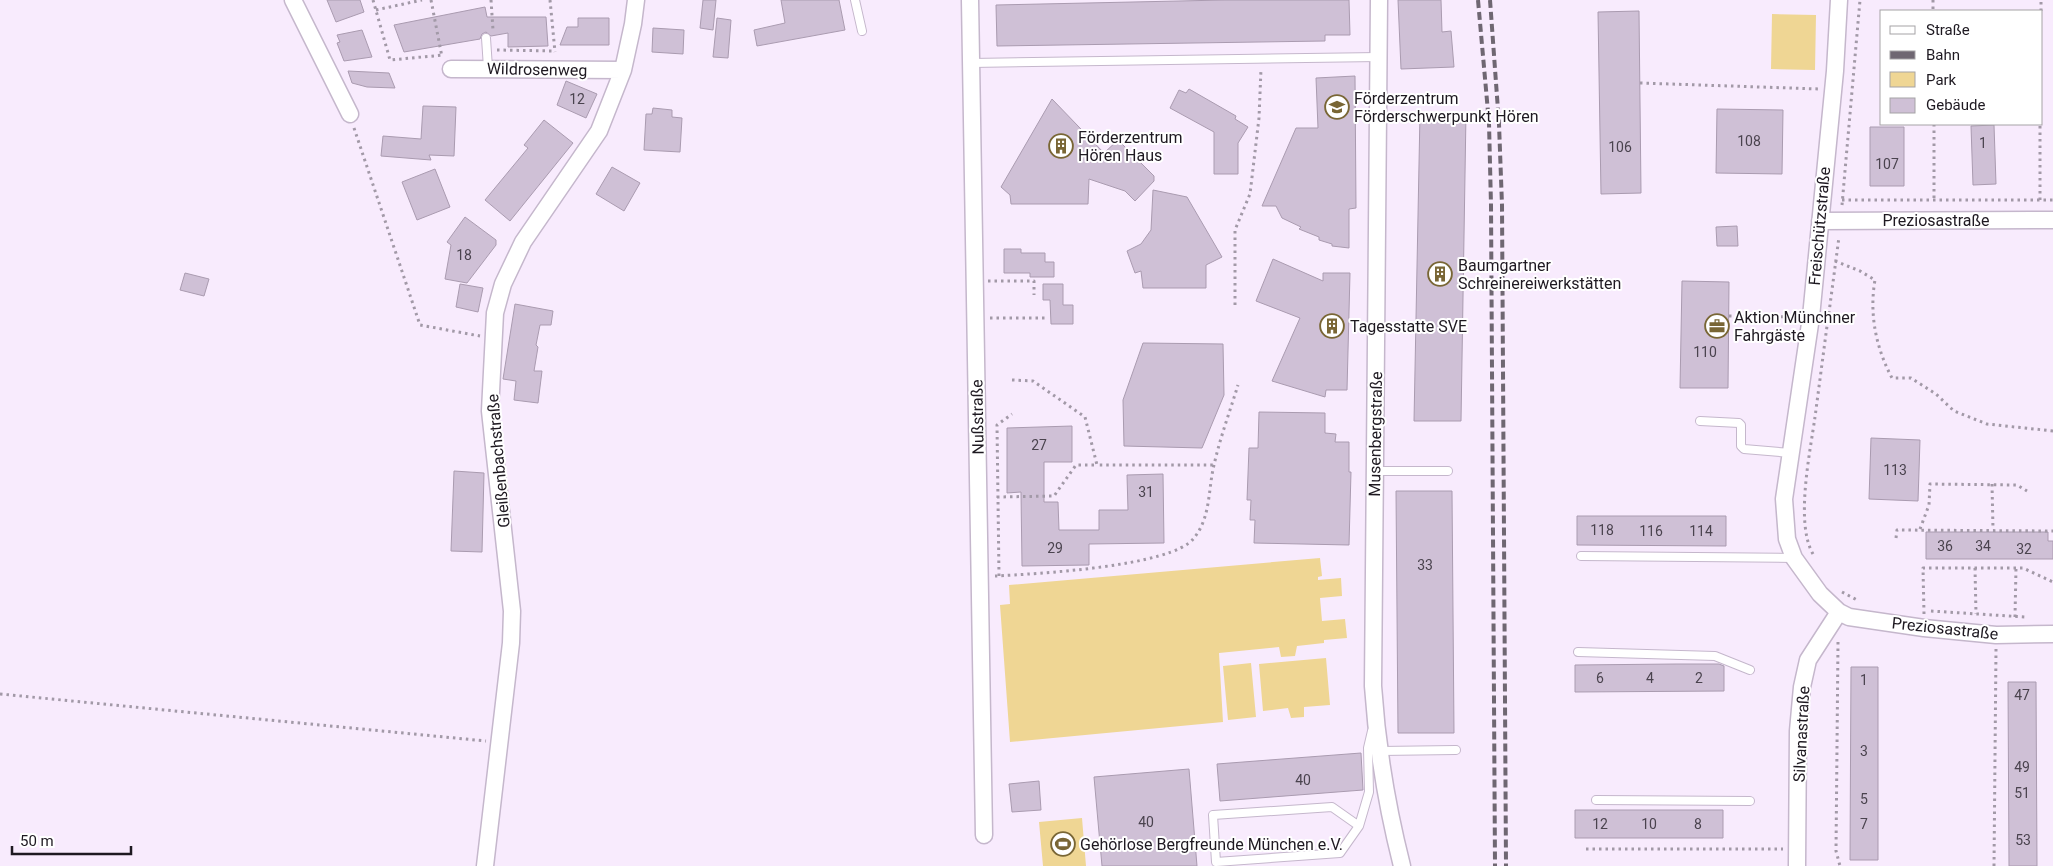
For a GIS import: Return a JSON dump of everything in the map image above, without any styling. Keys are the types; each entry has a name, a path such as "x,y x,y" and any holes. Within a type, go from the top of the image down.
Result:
{"street":[{"path":"293,0 350,114"},
{"name":"Gleißenbachstraße","path":"485,866 508,680 512,611 490,411 495,313 503,284 523,242 598,131 623,70 634,24 636,0"},
{"name":"Nußstraße","path":"970,0 984,835"},
{"name":"Musenbergstraße","path":"1379,0 1372,624 1375,718 1395,838 1402,866"},
{"name":"Freischützstraße","path":"1835,619 1794,558 1787,539 1784,499 1811,318 1833,90 1839,0"},
{"name":"Wildrosenweg","path":"451,62 488,68 623,70"},
{"name":"Preziosastraße","path":"1820,221 2053,220"},
{"name":"Preziosastraße","path":"1835,619 1849,617 1924,628 1996,635 2053,634"},
{"name":"Silvanastraße","path":"1797,866 1798,731 1802,687 1808,660 1835,619"}],"lane":[{"path":"855,0 862,31"},
{"path":"486,38 488,68"},
{"path":"971,63 1379,57"},
{"path":"1700,422 1739,422 1741,425 1741,446 1744,449 1791,453"},
{"path":"1375,471 1448,471"},
{"path":"1581,556 1794,558"},
{"path":"1578,652 1714,656 1750,670"},
{"path":"1359,826 1332,806 1213,815 1216,862 1340,853 1359,826 1369,792 1368,748 1375,718"},
{"path":"1380,751 1456,750"},
{"path":"1596,800 1750,801"}],"path":[{"path":"373,0 390,60 441,55 451,62"},
{"path":"376,10 422,0"},
{"path":"431,0 441,55 451,62"},
{"path":"550,0 556,69"},
{"path":"1817,562 1808,546 1804,514 1806,481 1836,261 1860,0"},
{"path":"487,51 554,51"},
{"path":"1236,304 1235,230 1250,194 1259,118 1262,59"},
{"path":"1640,83 1833,90"},
{"path":"350,114 420,325 493,339"},
{"path":"1934,125 1934,200"},
{"path":"2040,125 2040,200"},
{"path":"1822,200 2053,200"},
{"path":"1816,259 1836,261 1875,280 1871,301 1873,322 1884,363 1892,378 1911,378 1936,394 1954,411 1987,424 2053,431"},
{"path":"974,280 1034,280 1034,294"},
{"path":"1729,316 1811,318"},
{"path":"975,318 1047,318"},
{"path":"1012,380 1034,381 1085,417 1096,465"},
{"path":"979,577 1090,570 1173,553 1194,539 1206,514 1213,465 1238,384"},
{"path":"999,576 997,425 1012,414"},
{"path":"997,497 1054,496 1076,465 1213,465"},
{"path":"1920,529 1929,505 1930,484 2018,484 2027,491"},
{"path":"1992,484 1993,529"},
{"path":"1896,538 1898,530 1920,529 2053,531"},
{"path":"1924,628 1923,568 2023,568 2053,582"},
{"path":"1975,568 1976,614"},
{"path":"2015,616 2016,568"},
{"path":"1839,590 1861,603"},
{"path":"1914,610 2034,618"},
{"path":"1835,619 1838,643 1836,851 1840,866"},
{"path":"1994,866 1996,635"},
{"path":"0,694 501,743"},
{"path":"1586,849 1797,848"}],"green space":[{"path":"1772,14 1816,15 1815,70 1771,69"},
{"path":"1320,558 1322,576 1318,577 1318,580 1341,578 1342,596 1320,598 1322,621 1345,619 1347,638 1324,640 1324,643 1297,646 1295,656 1281,657 1279,647 1219,653 1223,722 1010,742 1000,605 1010,604 1009,585"},
{"path":"1326,658 1330,705 1304,707 1304,717 1291,718 1288,708 1263,711 1259,664"},
{"path":"1251,663 1256,717 1228,720 1223,666"},
{"name":"Gehörlose Bergfreunde München e.V.","path":"1082,818 1086,866 1043,866 1039,822"}],"building":[{"path":"327,0 360,0 364,12 336,22"},
{"path":"703,0 716,0 713,30 700,28"},
{"path":"781,0 839,0 845,30 757,46 754,30 785,23"},
{"path":"1224,0 1349,0 1350,35 1325,35 1325,41 997,46 996,5"},
{"path":"1398,0 1441,0 1442,32 1451,31 1454,67 1401,69"},
{"path":"485,7 487,17 546,17 548,46 508,47 508,33 491,36 486,32 482,34 480,39 404,52 394,25"},
{"path":"1639,11 1641,193 1601,194 1598,12"},
{"path":"578,18 609,18 609,45 560,45 567,27 578,27"},
{"path":"717,18 731,20 728,58 713,57"},
{"path":"653,28 684,30 683,54 652,52"},
{"path":"362,30 372,57 344,61 337,43 340,42 337,35"},
{"path":"348,71 389,73 395,88 367,87 352,83"},
{"path":"1355,76 1356,208 1349,209 1349,248 1332,246 1332,244 1319,240 1319,237 1299,229 1301,227 1282,218 1276,206 1262,206 1296,128 1318,128 1316,78"},
{"path":"566,81 597,94 586,118 557,105"},
{"path":"1189,89 1236,116 1235,119 1248,127 1238,143 1238,174 1214,174 1214,132 1170,108 1179,90 1186,93"},
{"name":"Förderzentrum Hören Haus","path":"1052,99 1104,153 1118,140 1154,176 1154,181 1135,201 1125,191 1089,179 1088,204 1011,204 1010,195 1001,187"},
{"path":"423,106 456,107 454,156 429,155 431,160 381,156 383,136 421,139"},
{"path":"653,108 672,110 672,117 682,118 680,152 644,150 646,114 652,114"},
{"path":"1717,109 1783,110 1782,174 1716,173"},
{"name":"Baumgartner Schreinereiwerkstätten","path":"1420,113 1466,113 1461,421 1414,421"},
{"path":"544,120 573,143 510,221 485,200 528,148 524,145"},
{"path":"1994,125 1996,184 1973,185 1971,126"},
{"path":"1870,127 1904,127 1904,186 1870,186"},
{"path":"612,167 640,183 624,211 596,194"},
{"path":"435,169 450,207 417,220 402,182"},
{"name":"Förderzentrum Hören Haus","path":"1153,190 1187,197 1222,257 1206,265 1206,288 1143,288 1141,271 1135,273 1127,251 1141,244 1151,230"},
{"path":"465,217 496,240 496,245 467,283 445,279 451,245 447,242"},
{"path":"1737,226 1738,246 1717,246 1716,227"},
{"path":"1004,249 1021,249 1021,253 1045,253 1045,262 1054,262 1054,277 1030,277 1030,273 1004,273"},
{"name":"Tagesstatte SVE","path":"1273,259 1323,281 1323,273 1350,273 1347,390 1326,390 1325,397 1272,381 1300,318 1256,301"},
{"path":"185,273 209,279 204,296 180,290"},
{"path":"1682,281 1729,282 1728,388 1680,388"},
{"path":"460,284 483,288 478,312 456,307"},
{"path":"1043,284 1063,284 1063,305 1073,305 1073,324 1051,324 1050,300 1043,300"},
{"path":"515,304 553,311 551,325 540,325 536,345 538,347 534,371 542,371 538,403 514,400 516,381 503,379"},
{"path":"1143,343 1223,344 1224,395 1202,448 1124,446 1123,400"},
{"path":"1259,412 1325,413 1325,433 1336,434 1335,442 1349,442 1349,472 1351,472 1349,545 1254,543 1255,520 1250,520 1251,500 1247,500 1249,448 1258,448"},
{"path":"1072,426 1072,462 1044,462 1044,502 1058,502 1059,530 1099,530 1099,510 1128,510 1127,475 1163,474 1164,543 1089,544 1089,565 1022,566 1021,492 1007,493 1007,428"},
{"path":"1871,438 1920,440 1918,501 1869,499"},
{"path":"454,471 484,473 482,552 451,551"},
{"path":"1396,491 1452,491 1454,733 1398,733"},
{"path":"1577,516 1726,516 1726,546 1577,545"},
{"path":"1926,532 2048,532 2048,541 2053,541 2053,559 1926,559"},
{"path":"1719,664 1724,666 1724,691 1575,692 1575,665"},
{"path":"1851,667 1878,667 1878,860 1850,860"},
{"path":"2008,682 2036,682 2037,866 2009,866"},
{"path":"1361,753 1363,790 1220,801 1217,764"},
{"path":"1189,769 1197,866 1102,866 1094,777"},
{"path":"1039,781 1041,810 1012,812 1009,784"},
{"path":"1575,810 1723,810 1723,838 1575,838"}],"railway":[{"path":"1478,0 1489,123 1491,205 1495,866"},
{"path":"1490,0 1499,124 1502,205 1506,866"}],"place":[{"name":"Förderzentrum Förderschwerpunkt Hören","path":"1337,107"},
{"name":"Förderzentrum Hören Haus","path":"1061,146"},
{"name":"Baumgartner Schreinereiwerkstätten","path":"1440,274"},
{"name":"Tagesstatte SVE","path":"1332,326"},
{"name":"Aktion Münchner Fahrgäste","path":"1717,326"},
{"name":"Gehörlose Bergfreunde München e.V.","path":"1063,844"}]}
